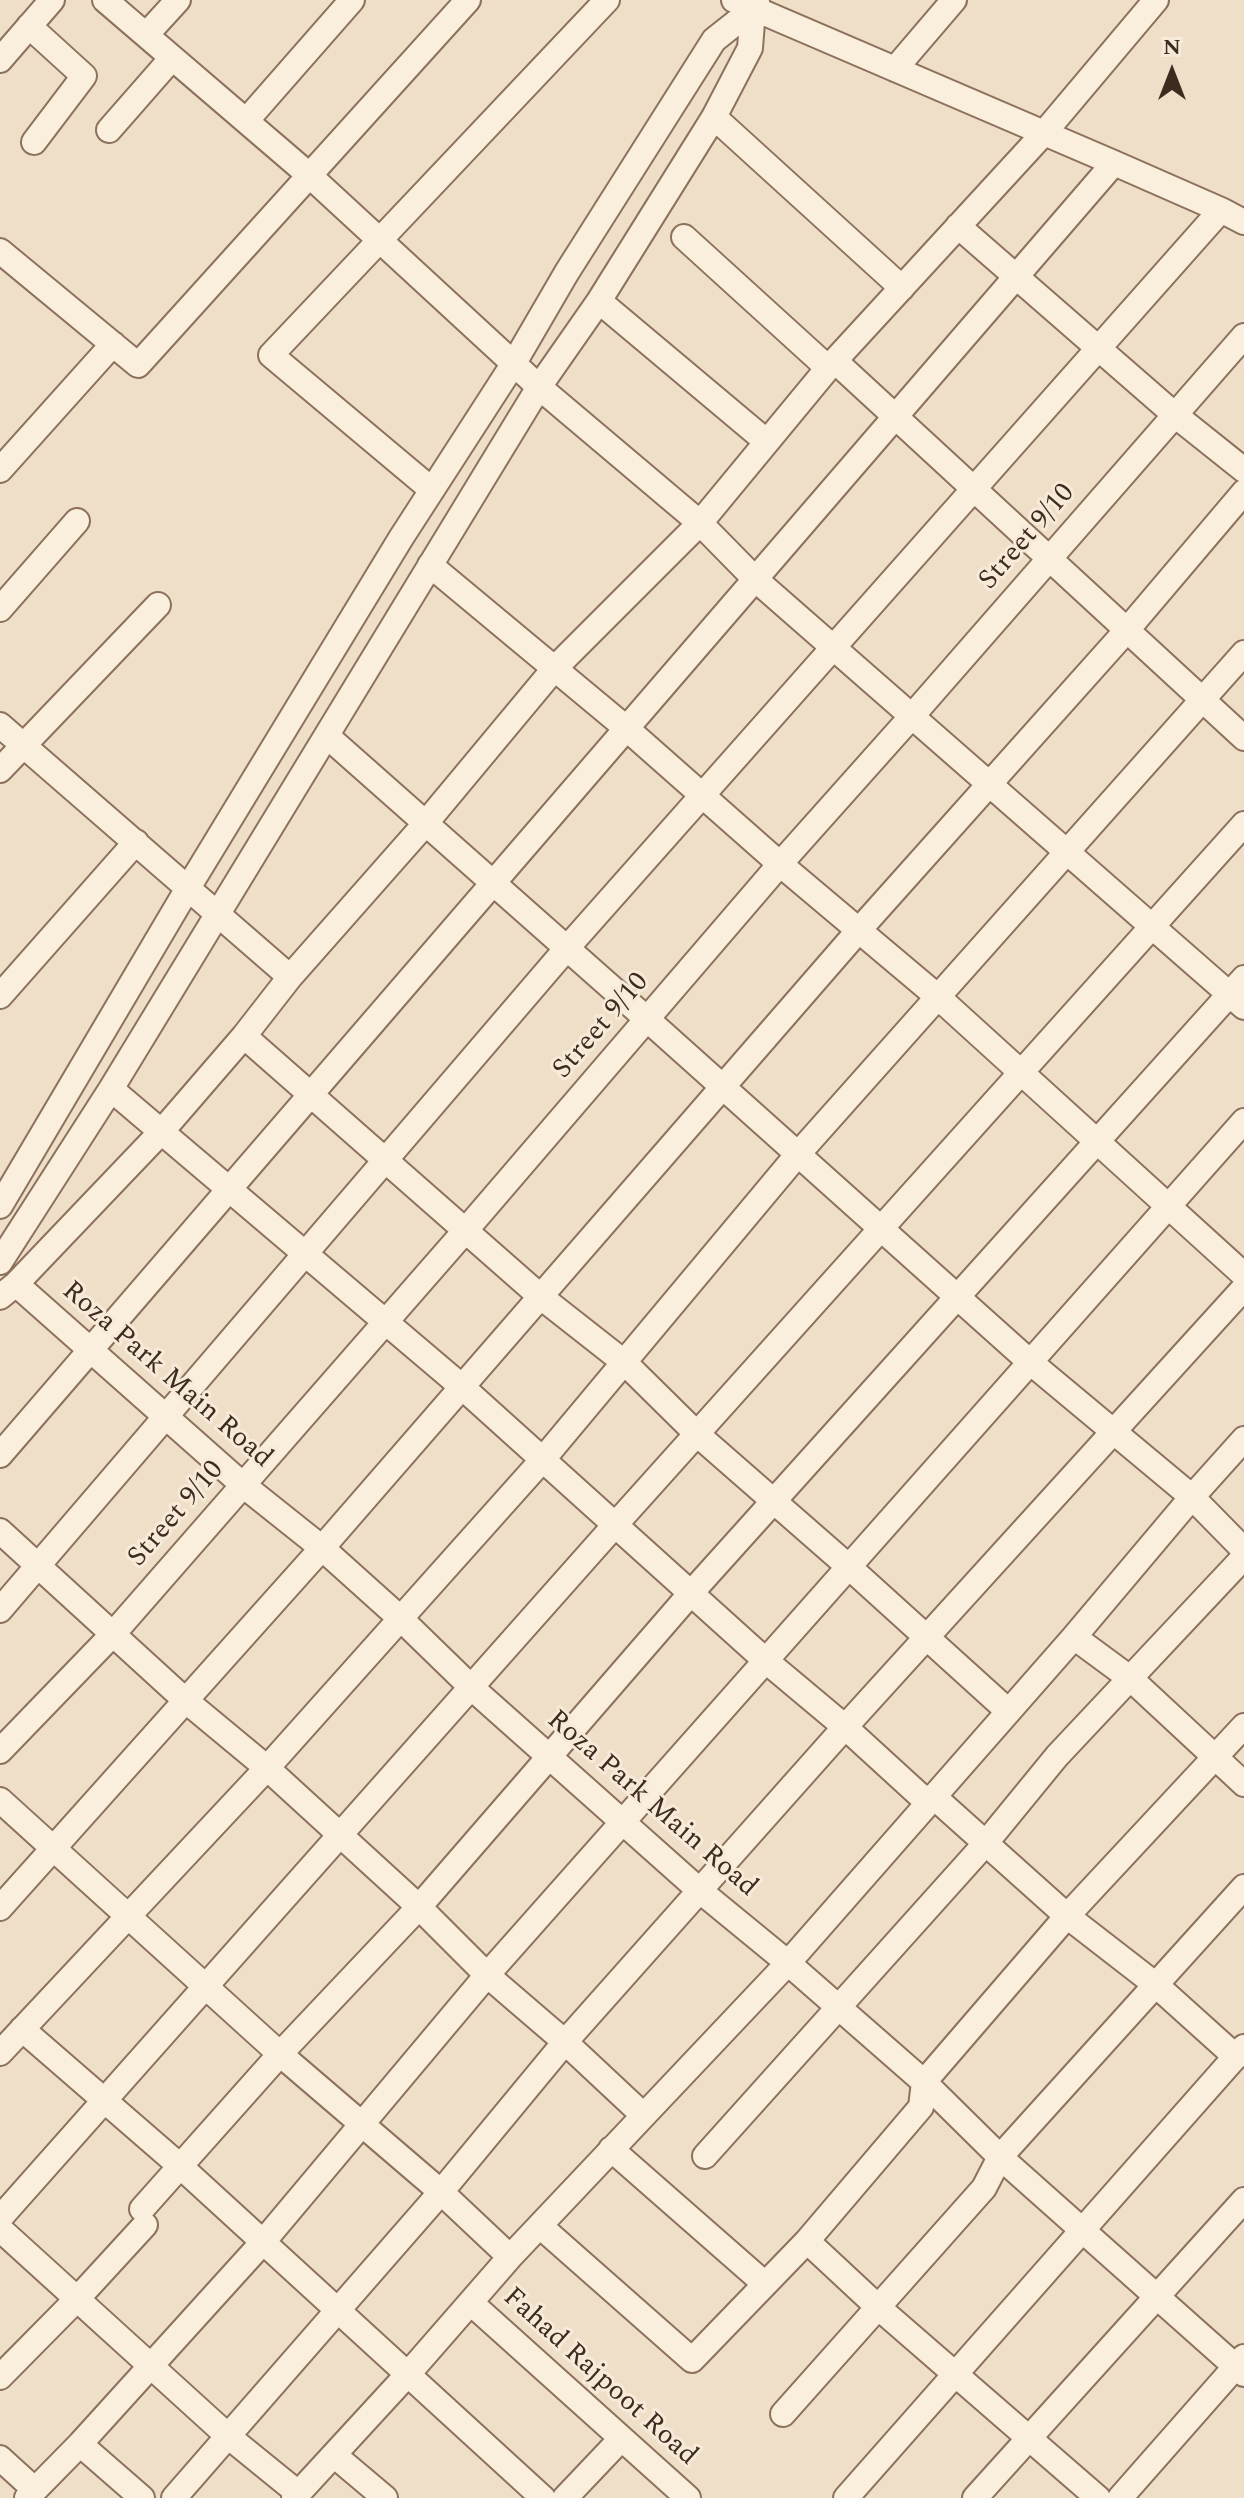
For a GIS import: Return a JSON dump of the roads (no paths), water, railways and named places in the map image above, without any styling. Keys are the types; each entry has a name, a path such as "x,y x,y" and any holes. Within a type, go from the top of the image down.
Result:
{"street":[{"path":"0,60 52,0"},
{"path":"0,2377 78,2298 144,2217 180,2166 280,2054 419,1907 691,1593 1098,1141 1239,993 1152,927 755,579 700,523 539,387 309,175 105,0"},
{"path":"146,35 178,0"},
{"path":"246,121 352,0"},
{"path":"0,251 138,365 468,0"},
{"path":"432,490 271,355 607,0"},
{"path":"895,69 954,0"},
{"path":"748,3 1244,222"},
{"path":"0,1262 111,1089 539,387 599,301 714,117 750,48 748,3"},
{"path":"2,1197 567,272 714,40 748,3"},
{"path":"8,1291 162,1131 554,669 700,523 831,364 1044,133 1148,3"},
{"path":"29,26 84,76 34,142"},
{"path":"109,130 172,58"},
{"path":"714,117 902,288"},
{"path":"0,1455 1114,163"},
{"path":"0,1610 567,948 1221,210"},
{"path":"958,226 1175,415 1244,470"},
{"path":"684,237 895,416 1244,738"},
{"path":"599,301 767,442"},
{"name":"Street 9/10","path":"0,1751 113,1634 780,864 1244,336"},
{"path":"0,470 113,344"},
{"path":"0,1908 322,1548 859,930 1127,630 1244,492"},
{"path":"0,609 77,521"},
{"path":"430,565 626,728 780,864 938,997 1244,1275"},
{"path":"0,770 158,605"},
{"path":"0,2053 267,1768 401,1619 544,1458 798,1154 1244,653"},
{"path":"0,725 290,977"},
{"path":"327,736 1030,1362 1192,1497 1244,1550"},
{"path":"0,2218 615,1525 1244,824"},
{"path":"0,996 136,842"},
{"path":"244,1036 541,1297 625,1363 698,1435 1008,1711"},
{"path":"111,1089 544,1458 765,1660 1067,1916 1240,2052 846,2498"},
{"path":"0,2458 30,2494 80,2444 263,2242 487,1975 1244,1121"},
{"path":"174,2498 699,1890 1244,1288"},
{"name":"Roza Park Main Road","path":"8,1291 91,1349 243,1485 322,1548 472,1688 699,1890 924,2082 1000,2157 1157,2297 1241,2366"},
{"path":"0,2229 296,2496 642,2114 788,1963 1244,1439"},
{"path":"0,1531 185,1700 267,1768 419,1907 487,1975 642,2114"},
{"path":"705,2156 985,1844 1057,1756 1244,1557"},
{"path":"1074,1637 1131,1679 1244,1784"},
{"path":"540,2226 692,2360 807,2241 921,2107 924,2082 1067,1916 1244,1726"},
{"path":"0,1800 205,1987 441,2192 510,2257"},
{"path":"783,2414 984,2188 1000,2157 1244,1887"},
{"path":"22,2029 180,2166 543,2498"},
{"path":"611,2149 765,2284"},
{"path":"975,2498 1244,2200"},
{"path":"807,2241 879,2308 1098,2498"},
{"name":"Fahad Rajpoot Road","path":"471,2303 688,2498"},
{"path":"1120,2498 1241,2366"},
{"path":"565,2498 621,2439"},
{"path":"80,2444 142,2498"},
{"path":"334,2455 385,2498"}]}
